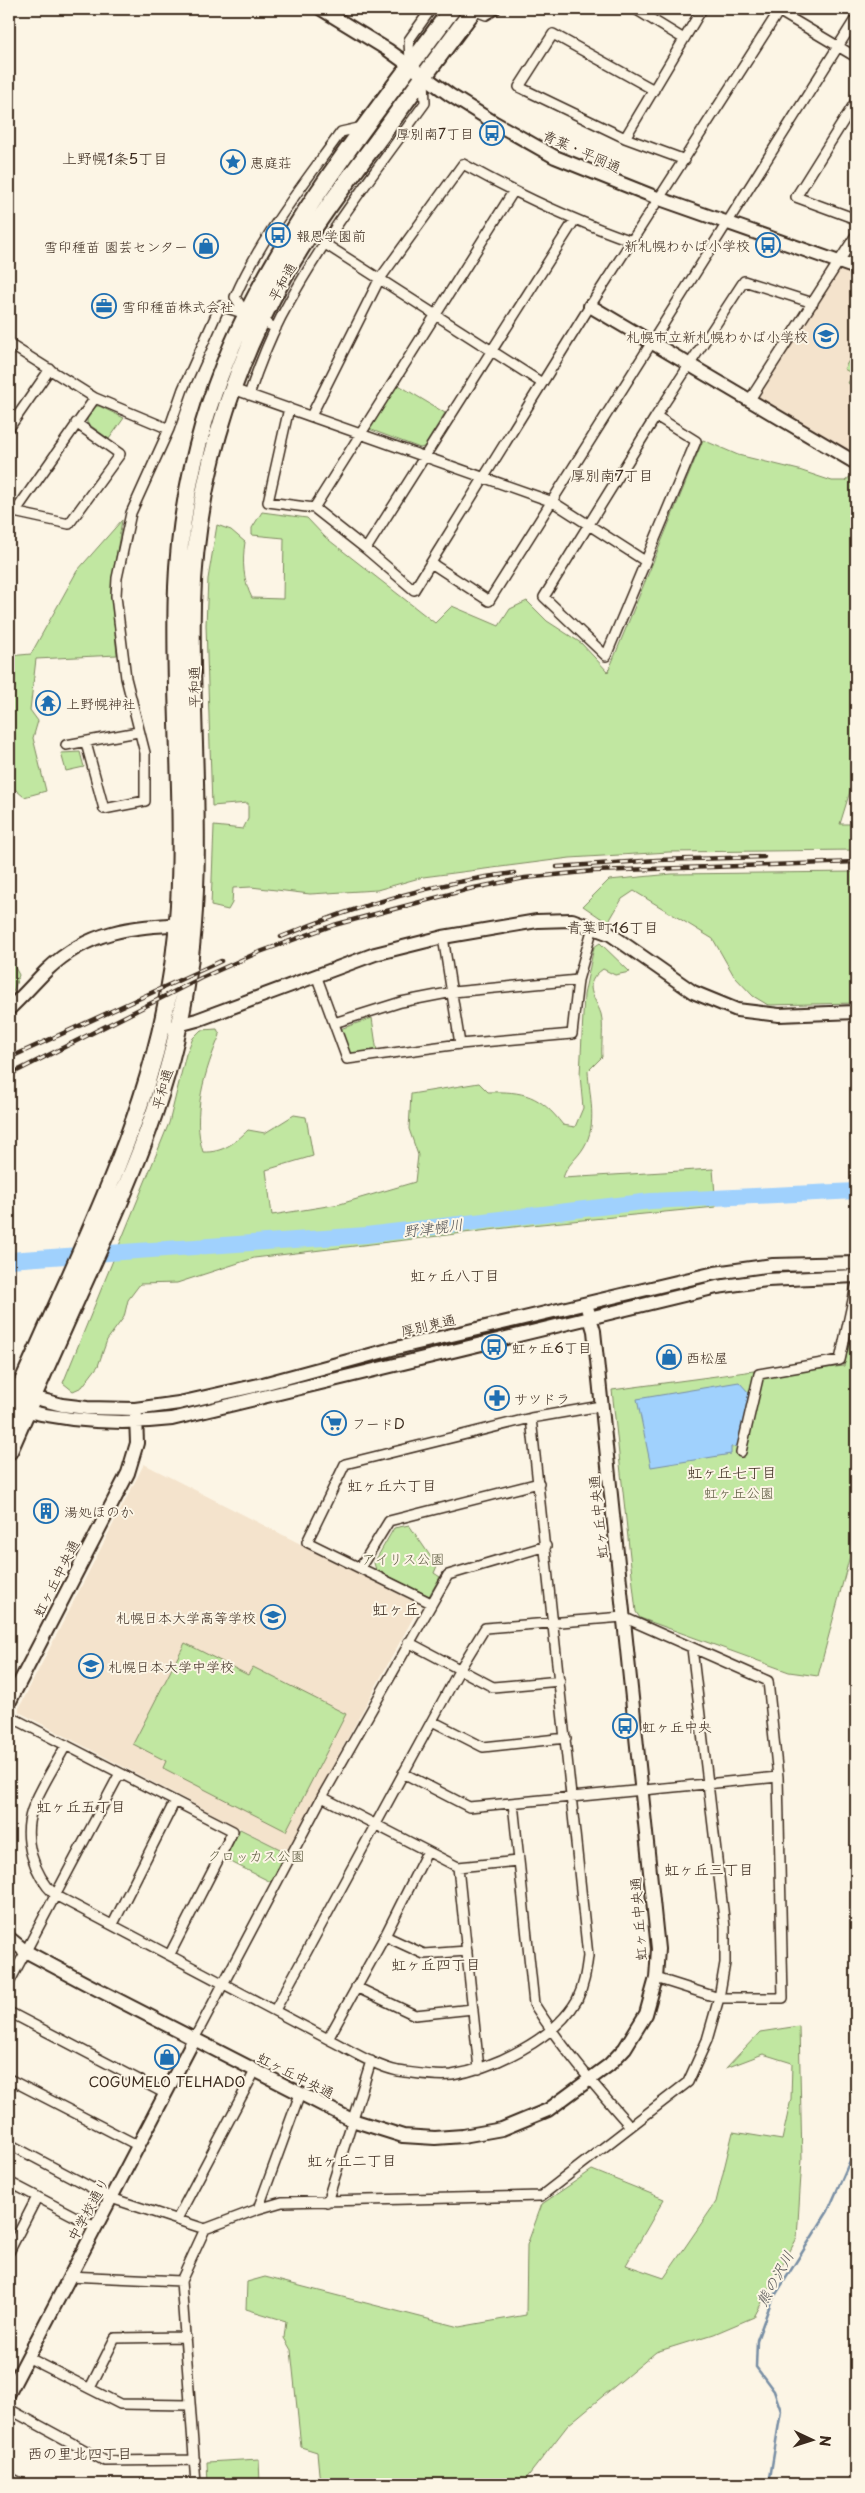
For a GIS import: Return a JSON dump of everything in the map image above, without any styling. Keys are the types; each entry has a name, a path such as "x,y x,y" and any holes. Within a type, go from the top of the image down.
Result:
{"highway":[{"name":"平和通","path":"16,1403 132,1130 162,1030 185,924 196,840 192,626 193,575 199,521 211,459 233,389 261,321 283,278 312,229 417,70 452,9"},
{"name":"平和通","path":"16,1403 84,1282 110,1226 152,1123 179,1025 187,982 176,627 180,548 190,482 204,424 222,370 261,321 286,242 367,126 473,9"},
{"path":"9,1451 16,1403"}],"street":[{"name":"青葉・平岡通","path":"321,9 417,70 495,124 555,157 660,199 856,268"},
{"path":"249,394 261,321 300,282 324,244 425,103 409,40 431,9"},
{"path":"473,9 486,15 496,9"},
{"path":"635,9 684,39"},
{"path":"625,138 702,9"},
{"path":"289,408 268,502 314,508 414,590 542,382 660,199 777,10 856,57"},
{"path":"431,563 489,601 553,502 650,342 729,223 856,18"},
{"path":"654,90 553,34 519,87 625,138 684,160"},
{"path":"856,101 796,197 856,219"},
{"path":"311,416 379,280 463,164 513,192 574,221 632,241"},
{"path":"314,508 434,314 513,192"},
{"path":"366,549 574,221"},
{"path":"749,401 856,235"},
{"path":"324,244 542,382"},
{"path":"656,416 696,441 606,656 544,597 656,416 744,281 813,303"},
{"path":"86,743 104,809 145,801 144,752 124,670 116,596 117,578 131,514 220,306 261,321"},
{"path":"590,306 856,463"},
{"path":"9,344 95,398 169,428"},
{"path":"9,428 50,369"},
{"path":"233,389 553,502 645,561"},
{"path":"76,423 120,454 69,524 12,511 76,423 95,398"},
{"path":"66,745 86,743 138,732"},
{"path":"162,1030 197,1020 316,974 375,954 443,937 537,921 572,920 610,934 693,992 737,1010 779,1015 856,1012"},
{"path":"9,1009 47,970 74,948 92,939 134,927 185,924"},
{"path":"316,974 347,1060 460,1044 572,1034 578,980 592,927"},
{"path":"443,937 460,1044"},
{"path":"334,1023 401,1002 453,992 578,980"},
{"name":"厚別東通","path":"16,1403 92,1422 137,1423 199,1414 588,1310 715,1273 773,1265 856,1263"},
{"name":"厚別東通","path":"16,1403 135,1409 179,1403 263,1384 392,1349 588,1310 767,1280 856,1276"},
{"path":"741,1452 759,1374 840,1360 856,1286"},
{"name":"虹ヶ丘中央通","path":"9,1938 25,1951 255,2072 352,2120 403,2136 463,2136 502,2129 548,2110 590,2081 615,2059 636,2031 651,1998 656,1978 658,1949 594,1331 588,1310"},
{"path":"263,1384 266,1397"},
{"path":"431,1603 307,1542 345,1464 532,1418 601,1406"},
{"name":"虹ヶ丘中央通","path":"9,1703 128,1473 137,1443 135,1409"},
{"path":"66,1745 32,1811 30,1830 30,1850 36,1870 44,1884 55,1895 328,2039 371,2061 396,2070 450,2075 479,2068 520,2051 551,2030 576,2002 586,1979 588,1956 532,1418"},
{"path":"360,1568 389,1521 539,1483"},
{"path":"194,2039 322,1798 408,1642 448,1575 546,1546"},
{"path":"275,2010 403,1773 485,1628 554,1622 624,1617 768,1681 778,1777 783,1998 719,1998 656,1978"},
{"path":"408,1642 493,1687 560,1681"},
{"path":"9,2144 111,2198 133,2207 206,2229 282,2202 541,2196 688,2082 707,2040 719,1998 725,1963 725,1927 706,1783 692,1648"},
{"path":"9,1716 233,1831 170,1954"},
{"path":"432,1721 483,1747 566,1738"},
{"path":"9,1983 120,1773"},
{"path":"403,1773 469,1807 778,1777"},
{"path":"322,1798 458,1867 518,1861"},
{"path":"113,1924 175,1801"},
{"path":"513,1803 534,2004 551,2030 590,2081 630,2126"},
{"path":"328,2039 385,1936 427,1852"},
{"path":"458,1867 479,2068"},
{"path":"385,1936 424,1954 467,1951"},
{"path":"356,1987 415,2014 473,2009"},
{"path":"9,2012 166,2094"},
{"name":"中学校通り","path":"9,2393 68,2276 139,2146 194,2039"},
{"path":"327,2202 371,2061"},
{"path":"177,2219 255,2072"},
{"path":"9,2079 139,2146"},
{"path":"258,2209 300,2094"},
{"path":"9,2182 95,2226"},
{"path":"9,2252 37,2197"},
{"path":"196,2484 181,2282 206,2229"},
{"path":"68,2276 181,2282"},
{"path":"90,2388 115,2338 186,2337"},
{"path":"27,2357 120,2404 190,2404"},
{"path":"9,2409 105,2461 195,2460"},
{"path":"9,2477 24,2484"}],"shaded area":[{"name":"札幌市立新札幌わかば小学校","path":"840,266 856,272 856,458 755,400"},
{"path":"144,1464 420,1605 286,1852 19,1712 19,1708"}],"green space":[{"path":"856,348 856,388 848,383 853,374 844,369"},
{"path":"397,384 445,413 424,447 420,448 369,429"},
{"path":"93,406 99,406 124,418 109,439 87,423 87,418"},
{"path":"703,440 738,455 799,470 832,481 845,481 852,475 856,478 856,772 840,824 856,824 856,850 669,852 570,858 423,877 377,890 310,894 251,887 233,888 232,903 228,910 211,906 214,826 243,829 248,819 248,803 212,806 206,625 208,579 217,525 231,530 245,542 244,571 252,598 283,599 284,538 252,535 252,528 262,512 307,518 325,537 435,623 452,606 499,626 510,609 527,601 547,621 581,643 608,672"},
{"path":"122,520 111,590 117,655 36,659 30,710 38,721 33,738 46,791 24,797 9,784 9,656 31,654 77,571"},
{"path":"80,752 84,767 66,771 61,753"},
{"path":"856,872 856,1003 768,1005 753,996 734,976 713,939 634,891 622,899 608,923 583,906 609,880 672,874"},
{"path":"600,943 630,972 615,975 603,969 596,975 591,986 602,1019 602,1057 588,1071 592,1109 591,1129 584,1147 567,1169 563,1178 713,1169 716,1207 531,1225 254,1258 177,1283 140,1284 128,1300 124,1317 107,1340 98,1366 82,1387 73,1391 63,1383 169,1123 186,1054 193,1038 201,1030 217,1029 220,1035 209,1063 201,1093 198,1123 203,1152 222,1149 248,1130 265,1133 294,1115 306,1117 313,1156 266,1170 272,1215 340,1204 415,1182 418,1155 409,1129 411,1094 479,1083 488,1092 521,1094 539,1101 563,1125 575,1127 583,1108 580,1075 584,995 594,947"},
{"path":"9,956 19,975 13,992 9,996"},
{"path":"372,1018 377,1052 350,1055 340,1029"},
{"name":"虹ヶ丘公園","path":"856,1311 856,1533 818,1676 789,1672 640,1618 636,1612 612,1390 776,1368 777,1374 844,1366"},
{"name":"アイリス公園","path":"409,1525 437,1566 434,1573 440,1577 429,1596 376,1570 374,1563 394,1528"},
{"path":"185,1643 248,1675 253,1667 346,1714 286,1831 163,1768 166,1761 133,1744"},
{"name":"クロッカス公園","path":"240,1829 286,1852 271,1882 225,1859"},
{"path":"799,2026 802,2159 797,2238 754,2317 714,2334 656,2352 568,2425 522,2484 320,2484 317,2452 301,2447 291,2350 284,2338 286,2321 246,2309 247,2282 265,2277 459,2327 526,2315 527,2245 542,2204 592,2170 664,2199 626,2265 664,2278 716,2202 733,2132 782,2140 791,2099 792,2063 763,2054 726,2068 760,2032"},
{"path":"259,2459 260,2484 208,2484 207,2462"}],"water":[{"path":"739,1382 749,1393 739,1446 731,1447 731,1454 651,1467 637,1399"}],"waterway":[{"name":"野津幌川","path":"9,1260 366,1235 651,1201 856,1191"},
{"name":"熊の沢川","path":"769,2484 781,2411 774,2391 756,2367 757,2340 771,2302 828,2211 856,2147"}],"railway":[{"path":"557,867 657,860 764,857"},
{"path":"9,1075 201,978 257,953 334,925 469,889 525,878 594,871 856,862"},
{"path":"281,937 338,915 425,889 514,873"},
{"path":"9,1058 221,961"}],"place":[{"name":"厚別南7丁目","path":"492,133"},
{"name":"恵庭荘","path":"233,162"},
{"name":"報恩学園前","path":"278,235"},
{"name":"新札幌わかば小学校","path":"768,245"},
{"name":"雪印種苗 園芸センター","path":"206,246"},
{"name":"雪印種苗株式会社","path":"104,306"},
{"name":"札幌市立新札幌わかば小学校","path":"826,336"},
{"name":"上野幌神社","path":"48,703"},
{"name":"虹ヶ丘6丁目","path":"494,1347"},
{"name":"西松屋","path":"669,1357"},
{"name":"サツドラ","path":"497,1398"},
{"name":"フードD","path":"334,1423"},
{"name":"湯処ほのか","path":"46,1511"},
{"name":"札幌日本大学高等学校","path":"273,1617"},
{"name":"札幌日本大学中学校","path":"91,1666"},
{"name":"虹ヶ丘中央","path":"625,1726"},
{"name":"COGUMELO TELHADO","path":"167,2057"}],"district":[{"name":"上野幌1条5丁目","path":"115,157"},
{"name":"厚別南7丁目","path":"612,474"},
{"name":"青葉町16丁目","path":"613,926"},
{"name":"虹ヶ丘八丁目","path":"455,1274"},
{"name":"虹ヶ丘七丁目","path":"732,1471"},
{"name":"虹ヶ丘六丁目","path":"392,1484"},
{"name":"虹ヶ丘","path":"396,1608"},
{"name":"虹ヶ丘五丁目","path":"81,1805"},
{"name":"虹ヶ丘三丁目","path":"709,1868"},
{"name":"虹ヶ丘四丁目","path":"436,1963"},
{"name":"虹ヶ丘二丁目","path":"352,2159"},
{"name":"西の里北四丁目","path":"80,2452"}]}
